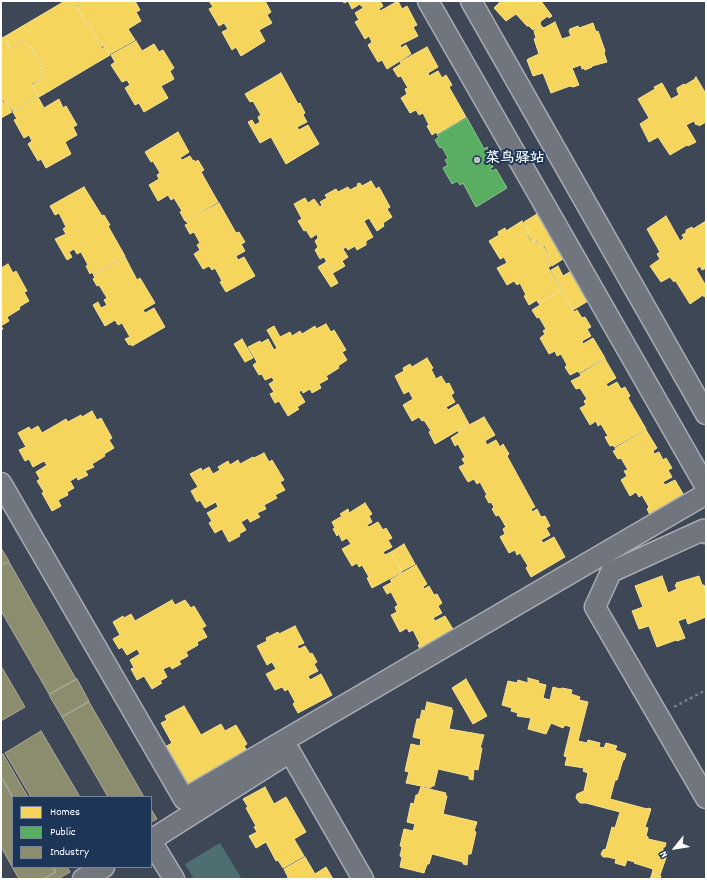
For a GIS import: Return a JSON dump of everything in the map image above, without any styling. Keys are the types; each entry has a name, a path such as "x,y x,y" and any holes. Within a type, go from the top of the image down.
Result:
{"street":[{"path":"428,1 706,487"},
{"path":"471,1 706,414"},
{"path":"1,483 184,799 706,494"},
{"path":"705,530 611,572 595,607 706,798"},
{"path":"152,839 290,752 363,879"},
{"path":"152,842 174,879"},
{"path":"83,879 102,868"}],"path":[{"path":"658,715 706,690"}],"green space":[{"path":"220,843 242,879 194,879 185,864"}],"building: Homes":[{"path":"65,1 78,1 80,4 76,6 87,25 89,24 102,49 105,46 110,55 39,97 32,85 45,77 40,69 44,67 31,46 28,49 23,40 10,48 4,37"},
{"path":"79,1 135,1 140,10 136,12 141,21 128,29 135,40 110,54 105,45 102,47 91,30 93,29 89,23 87,24 77,7 81,4"},
{"path":"209,1 265,1 271,12 267,15 272,23 259,30 265,41 241,56 236,47 232,50 222,32 228,29 224,23 219,26 209,9 213,7"},
{"path":"348,1 370,1 361,6 360,4 352,9"},
{"path":"372,1 380,1 383,6 379,9 380,11 398,1 402,9 407,6 417,25 413,27 418,36 400,45 401,48 406,45 411,54 387,69 382,60 378,62 368,45 372,42 369,36 365,39 355,22 359,20 355,13 363,8 362,6"},
{"path":"501,1 541,1 552,16 549,18 548,16 541,21 541,26 533,30 516,14 506,21 494,8"},
{"path":"555,22 562,39 571,36 569,31 570,29 578,26 579,28 593,23 596,32 598,31 607,62 592,66 585,70 584,68 582,69 581,65 572,68 579,85 573,87 570,86 551,93 543,73 533,76 527,60 539,54 534,39 536,38 534,31 541,26 544,28"},
{"path":"3,37 10,49 23,41 27,49 31,47 43,67 39,69 44,77 31,84 38,96 13,111 7,102 5,103 1,97 1,39"},
{"path":"136,41 142,51 154,44 159,52 163,50 174,68 170,71 174,79 161,86 168,98 144,112 139,103 135,105 125,88 130,85 127,80 122,82 111,65 115,62 111,55"},
{"path":"427,47 438,67 428,73 429,76 438,71 442,78 446,75 452,85 449,87 466,117 437,134 436,132 432,135 427,126 429,125 423,113 419,115 416,110 410,113 401,98 407,94 405,89 408,88 401,76 398,77 393,69 401,64 400,62"},
{"path":"281,73 298,104 300,103 305,113 303,115 307,122 297,127 299,130 308,125 319,144 286,164 271,137 260,143 248,122 252,120 255,125 260,122 258,117 261,115 253,101 250,102 245,94"},
{"path":"696,77 706,94 706,122 699,126 698,124 696,125 694,121 686,125 696,142 688,146 687,145 670,155 658,137 649,142 640,124 649,118 638,99 662,83 671,99 679,95 677,88 684,84 685,85"},
{"path":"38,97 44,108 59,99 63,108 66,106 77,125 73,127 77,135 65,142 71,154 46,168 41,159 38,161 28,144 32,141 29,135 24,138 14,120 17,119 13,112"},
{"path":"1,99 4,104 7,103 12,112 1,118"},
{"path":"178,132 189,152 180,158 182,160 190,156 195,162 198,160 204,170 201,172 218,202 185,221 180,212 182,211 174,198 171,200 168,195 158,201 149,185 159,179 157,175 160,173 153,161 151,162 145,152"},
{"path":"371,181 376,189 379,187 390,207 387,209 392,217 383,223 384,226 377,231 369,218 364,221 373,237 366,241 366,245 357,250 355,246 348,250 346,247 343,249 348,257 342,261 345,266 333,273 324,257 320,259 315,250 318,247 315,241 318,238 317,234 311,238 306,230 304,231 298,221 302,219 294,204 305,198 308,203 314,199 320,207 322,205 320,202 327,198 325,195 336,189 338,192 348,187 350,190 358,186 357,184 360,183 362,186"},
{"path":"84,187 102,216 104,215 110,225 108,226 125,256 93,274 92,272 90,274 86,266 88,265 81,252 77,254 74,249 69,252 72,257 67,260 55,239 66,234 63,229 66,227 59,213 55,215 50,206"},
{"path":"219,203 236,233 239,232 245,242 241,244 245,251 236,256 238,260 244,257 255,276 226,292 220,282 222,281 215,268 212,270 209,266 203,269 194,254 200,250 197,245 200,243 194,232 190,234 185,225 188,224 186,221"},
{"path":"537,214 563,259 552,266 547,258 550,256 544,245 540,247 536,239 532,241 527,234 529,232 524,222"},
{"path":"666,216 680,241 684,238 682,235 686,233 686,230 692,227 693,229 706,221 706,268 702,270 700,266 696,269 706,286 706,296 704,297 703,295 690,304 675,280 674,282 670,277 661,282 650,266 660,259 657,254 660,252 647,229"},
{"path":"522,221 529,232 526,234 531,242 535,240 540,248 543,246 549,256 546,258 551,266 548,267 561,290 538,303 537,300 529,305 524,296 526,295 520,283 517,285 514,281 507,285 497,268 507,263 504,257 500,259 489,241 499,235 498,232 505,228 506,231"},
{"path":"125,257 137,280 140,278 155,303 143,310 145,313 154,308 165,327 132,346 131,344 129,345 125,339 130,337 122,323 118,325 115,320 105,326 93,305 98,302 101,308 107,305 104,300 107,298 99,285 97,286 93,279 95,277 93,275"},
{"path":"326,262 338,283 331,287 318,267"},
{"path":"8,264 13,273 16,271 27,291 24,292 29,301 7,317 9,321 1,326 1,268"},
{"path":"558,266 563,276 573,270 583,287 581,288 588,301 573,310 551,270"},
{"path":"561,290 574,312 577,310 582,318 585,317 591,327 587,329 591,336 582,341 583,344 593,338 605,358 579,373 578,371 570,375 565,367 567,365 561,354 557,356 555,351 549,354 540,338 545,334 543,331 546,329 539,317 537,318 532,310 540,305 539,303"},
{"path":"326,324 331,332 334,330 346,350 342,352 347,360 338,366 339,368 326,376 328,379 319,384 321,388 312,393 310,389 303,393 301,390 299,392 305,402 297,407 299,409 288,416 279,401 275,403 270,394 274,392 269,384 274,381 272,377 265,380 262,374 259,375 253,365 257,362 248,347 268,339 274,350 277,348 267,330 274,326 280,337 290,332 292,336 300,331 302,334 315,326 316,329"},
{"path":"242,339 253,358 245,362 234,344"},
{"path":"427,358 433,368 431,369 436,379 441,376 446,384 449,383 454,393 451,395 455,402 446,407 448,410 458,404 469,424 435,444 429,432 431,431 424,420 422,421 419,417 412,421 403,405 413,399 409,391 404,394 395,376 404,371 403,368 410,364 412,367"},
{"path":"605,359 616,378 606,384 608,387 617,382 621,389 625,387 630,396 628,398 646,429 614,447 613,445 610,446 605,437 608,436 601,424 598,426 596,421 590,425 580,408 586,405 584,401 587,399 580,388 576,389 571,381 581,376 580,374"},
{"path":"92,411 97,420 101,418 112,438 109,440 114,448 92,464 94,467 85,471 88,475 78,480 77,477 70,481 74,488 67,492 68,495 58,500 61,506 52,511 42,493 44,492 37,481 40,479 36,472 47,465 44,461 33,467 29,459 25,461 19,450 26,447 18,433 29,427 31,430 38,426 42,433 66,419 68,422 81,415 82,417"},
{"path":"484,417 495,435 485,441 487,445 496,440 500,447 503,444 509,454 507,456 535,507 531,509 532,512 537,509 541,517 545,516 550,526 546,528 550,535 541,540 543,543 554,537 565,557 531,577 526,568 528,566 520,553 517,555 515,550 509,553 500,537 505,534 503,529 506,527 499,515 496,516 492,509 494,507 491,502 489,503 485,496 487,495 480,482 477,484 474,479 468,482 459,467 465,464 462,459 465,457 458,444 455,446 451,438 459,433 458,431"},
{"path":"646,430 657,448 653,451 654,454 659,452 663,460 666,458 672,468 668,470 672,477 663,482 665,485 675,480 686,499 652,519 647,509 649,507 642,495 639,497 636,492 630,496 621,480 627,476 624,471 628,470 621,458 618,459 613,451 616,450 615,448"},
{"path":"264,453 269,462 272,460 284,480 280,482 285,490 275,495 277,498 264,505 266,509 257,513 260,517 250,522 248,518 241,522 246,530 239,534 240,536 229,542 222,529 215,533 209,523 212,521 207,513 218,507 216,502 205,508 200,500 197,502 191,491 198,487 190,474 201,468 202,471 209,467 213,474 220,470 218,467 228,461 230,465 238,460 240,464"},
{"path":"365,503 372,514 369,516 372,522 367,525 369,527 378,522 383,530 386,528 392,538 388,540 392,547 383,552 385,555 391,552 402,572 372,588 367,578 369,577 362,565 359,567 357,563 352,566 342,549 351,544 347,538 342,541 339,534 337,536 333,529 335,528 332,522 342,516 340,514 348,509 349,513"},
{"path":"404,544 415,564 402,571 391,552"},
{"path":"416,565 427,584 423,587 424,589 429,586 434,595 437,594 442,603 438,606 442,613 433,618 435,621 445,616 457,636 423,655 418,645 420,644 413,630 409,632 407,628 400,632 391,615 397,612 395,607 398,605 391,592 387,594 383,587 392,582 390,580"},
{"path":"662,576 668,593 677,589 675,585 677,584 676,583 699,576 706,591 706,617 688,624 686,618 678,621 685,638 657,647 649,626 639,629 632,611 643,607 635,586"},
{"path":"172,600 175,605 185,600 191,608 194,606 206,626 202,628 207,637 197,642 198,645 186,652 188,656 179,661 181,664 172,669 170,666 163,669 167,677 160,681 162,683 152,689 144,676 137,680 131,669 134,668 130,660 140,654 137,649 127,655 122,647 119,649 113,639 120,635 113,622 123,616 124,618 131,614 135,621"},
{"path":"295,626 304,643 297,646 299,649 305,646 310,654 312,653 317,662 314,664 318,671 308,676 310,680 321,674 332,695 298,713 293,704 295,702 288,689 285,691 282,687 275,690 266,674 276,669 272,662 267,665 257,646 267,641 266,638 278,632 279,634"},
{"path":"528,678 546,685 543,698 550,700 553,687 572,690 571,694 580,697 579,700 588,702 578,741 587,743 588,740 600,743 599,747 604,748 606,743 617,746 615,750 626,754 617,780 615,780 610,799 651,809 645,827 648,828 646,836 648,839 666,843 665,847 663,847 663,851 668,852 660,875 652,874 653,869 634,863 635,862 627,860 625,866 615,863 616,859 603,857 601,854 603,850 606,849 612,827 615,828 620,812 586,803 580,803 576,798 577,794 584,791 588,773 583,771 584,768 565,765 567,757 564,756 571,727 565,725 563,728 551,723 546,734 528,729 531,718 517,716 518,713 511,711 512,708 502,705 508,681 517,683 518,680 528,683"},
{"path":"466,679 487,716 473,724 452,688"},
{"path":"427,702 452,708 451,710 453,710 449,729 484,735 480,748 482,748 478,770 474,769 473,780 469,779 469,776 438,769 434,786 431,786 431,788 406,783 409,772 405,771 411,744 420,746 421,739 413,737 417,719 420,719 422,710 425,711"},
{"path":"184,706 201,735 221,724 225,731 236,725 247,744 244,746 248,752 188,787 165,747 172,743 161,723 167,720 165,716"},
{"path":"265,787 274,804 286,797 306,832 294,839 304,856 283,868 278,860 276,861 266,842 256,848 249,836 257,832 254,827 256,826 246,808 248,807 243,799"},
{"path":"421,787 446,793 445,795 447,796 443,814 477,822 474,831 476,832 471,854 468,854 467,865 463,864 463,862 432,854 424,873 400,867 402,847 400,846 404,829 413,831 415,824 407,822 411,803 414,804 416,795 418,795"},
{"path":"305,857 315,874 326,867 333,879 287,879 288,877 284,869"},
{"path":"652,874 661,876 660,879 650,879"}],"building: Public":[{"path":"467,118 484,149 487,147 493,157 489,159 493,167 490,168 492,171 496,169 507,188 476,207 463,183 460,185 457,181 452,184 443,168 448,165 445,160 448,158 442,147 440,148 435,140 439,137 437,135"}],"building: Industry":[{"path":"1,548 9,561 1,565"},
{"path":"9,562 76,679 49,694 1,611 1,566"},
{"path":"1,666 25,707 1,721"},
{"path":"77,679 89,701 62,717 49,695"},
{"path":"89,702 143,796 107,796 62,717"},
{"path":"41,731 79,796 30,796 5,753"},
{"path":"3,754 27,796 12,796 1,776 1,755"},
{"path":"1,777 12,796 12,867 1,847"},
{"path":"152,811 157,819 152,822"},
{"path":"13,868 53,868 55,872 43,879 19,879"},
{"path":"54,868 68,868 70,872 58,879 44,879 56,872"}],"place":[{"name":"菜鸟驿站","path":"477,160"}]}
